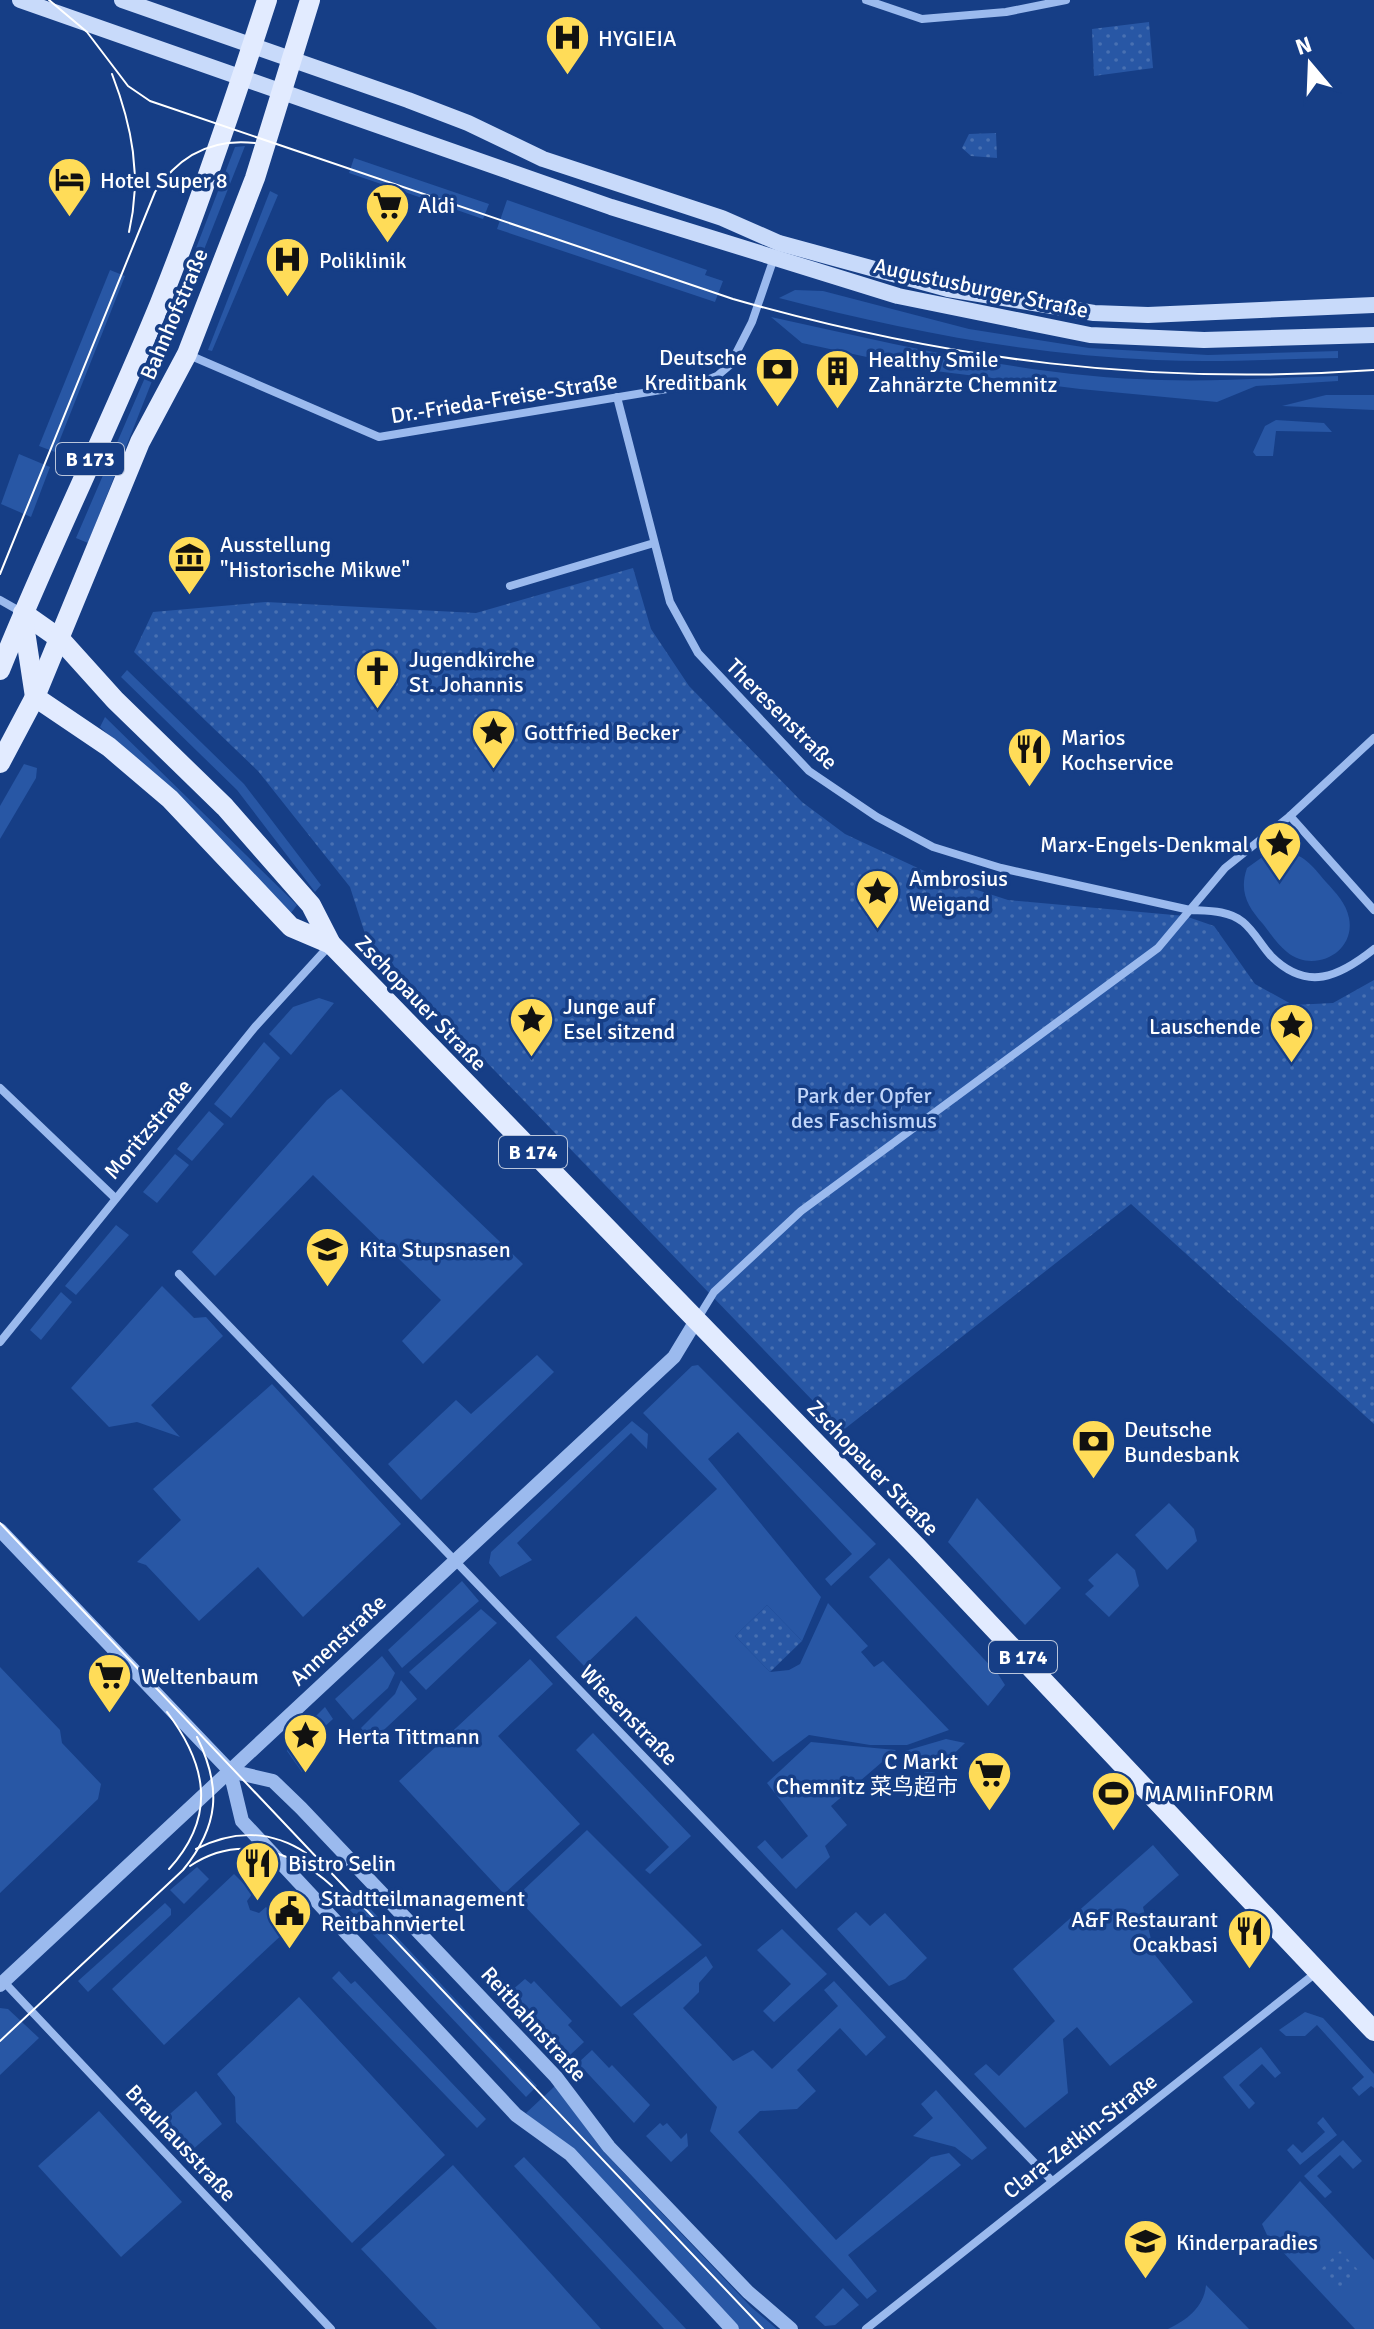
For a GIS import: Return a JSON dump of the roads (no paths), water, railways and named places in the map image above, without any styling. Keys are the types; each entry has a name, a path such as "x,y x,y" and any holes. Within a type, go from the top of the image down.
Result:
{"main road":[{"name":"Augustusburger Straße","path":"20,0 284,94 776,251 898,296 1090,335 1204,340 1374,335"},
{"name":"Augustusburger Straße","path":"122,0 423,106 543,159 722,218 776,251 948,289 1094,313 1148,315 1374,305"},
{"name":"Bahnhofstraße","path":"0,670 18,611 158,306 206,184 267,0"},
{"name":"Bahnhofstraße","path":"0,763 35,697 140,442 187,354 284,94 310,0"},
{"name":"Zschopauer Straße","path":"18,611 60,639 273,861 311,905 331,944 1054,1690 1374,2031"},
{"path":"18,611 35,697"},
{"path":"0,678 28,654 60,639"},
{"name":"Zschopauer Straße","path":"35,697 109,747 170,799 291,927 331,944"}],"street":[{"path":"866,0 922,19 1006,12 1066,0"},
{"name":"Dr.-Frieda-Freise-Straße","path":"187,354 379,437 697,384 717,376 737,355 776,251"},
{"name":"Theresenstraße","path":"617,397 670,602 698,653 821,781 933,847 1001,868 1190,910"},
{"path":"510,586 654,543"},
{"path":"0,600 18,611"},
{"path":"697,1319 714,1292 801,1211 1158,948 1225,868 1290,816 1374,738"},
{"path":"1290,816 1374,910"},
{"path":"1190,910 1221,911 1242,921 1289,972 1328,977 1348,969 1374,949"},
{"name":"Moritzstraße","path":"0,1342 114,1197 290,986 331,944"},
{"path":"0,1088 114,1197"},
{"name":"Wiesenstraße","path":"179,1274 1052,2181"},
{"name":"Annenstraße","path":"2,1983 674,1357 697,1319"},
{"path":"0,1530 230,1771 242,1821 516,2115 570,2154 732,2329"},
{"name":"Reitbahnstraße","path":"230,1771 273,1781 301,1808 556,2077 609,2147 748,2292 791,2329"},
{"name":"Clara-Zetkin-Straße","path":"866,2329 1317,1971"},
{"name":"Brauhausstraße","path":"2,1983 331,2329"}],"tram line":[{"path":"49,0 87,32 128,86 150,101 733,299 892,338 1050,363 1130,371 1210,374 1374,370"},
{"path":"112,74 125,113 133,152 135,191 129,232"},
{"path":"0,574 155,192 175,168 198,152 224,143 255,143"},
{"path":"0,1523 763,2329"},
{"path":"167,1712 191,1751 201,1790 195,1830 169,1869"},
{"path":"0,2041 183,1870 195,1854 204,1838 213,1806 210,1773 197,1737"},
{"path":"196,1849 224,1838 252,1835 279,1840 306,1853"},
{"path":"190,1866 208,1856 227,1851 264,1850 300,1863 332,1886"}],"place":[{"name":"HYGIEIA","path":"567,77"},
{"name":"Hotel Super 8","path":"69,219"},
{"name":"Aldi","path":"387,244"},
{"name":"Poliklinik","path":"288,299"},
{"name":"Deutsche Kreditbank","path":"778,409"},
{"name":"Healthy Smile Zahnärzte Chemnitz","path":"837,411"},
{"name":"Ausstellung \"Historische Mikwe\"","path":"189,596"},
{"name":"Jugendkirche St. Johannis","path":"378,711"},
{"name":"Gottfried Becker","path":"493,771"},
{"name":"Marios Kochservice","path":"1030,789"},
{"name":"Marx-Engels-Denkmal","path":"1280,883"},
{"name":"Ambrosius Weigand","path":"878,930"},
{"name":"Junge auf Esel sitzend","path":"532,1058"},
{"name":"Lauschende","path":"1292,1065"},
{"name":"Kita Stupsnasen","path":"328,1288"},
{"name":"Deutsche Bundesbank","path":"1093,1481"},
{"name":"Weltenbaum","path":"110,1715"},
{"name":"Herta Tittmann","path":"306,1775"},
{"name":"C Markt Chemnitz 菜鸟超市","path":"989,1813"},
{"name":"MAMIinFORM","path":"1113,1832"},
{"name":"Bistro Selin","path":"257,1902"},
{"name":"Stadtteilmanagement Reitbahnviertel","path":"290,1950"},
{"name":"A&F Restaurant Ocakbasi","path":"1249,1971"},
{"name":"Kinderparadies","path":"1145,2281"}],"park label":[{"name":"Park der Opfer des Faschismus","path":"864,1108"}]}
